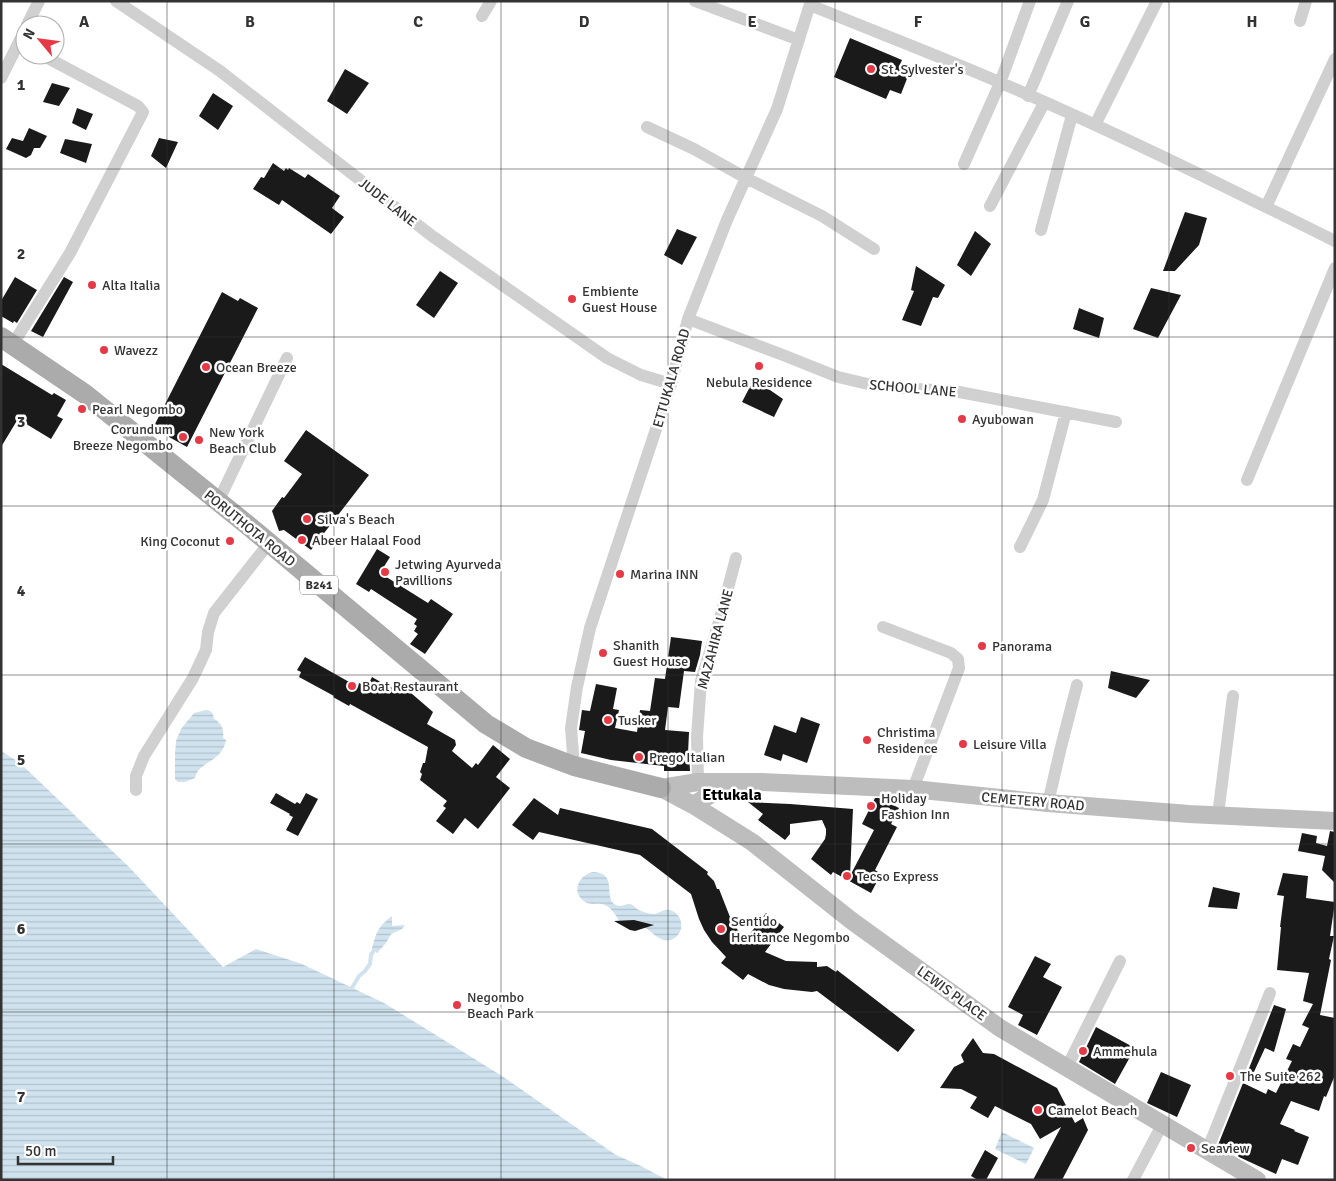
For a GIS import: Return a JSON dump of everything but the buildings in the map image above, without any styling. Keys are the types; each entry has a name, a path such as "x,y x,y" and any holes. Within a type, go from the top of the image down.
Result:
{"main road":[{"name":"PORUTHOTA ROAD","path":"7,341 85,394 269,543 486,724 526,748 574,766 660,788"}],"street":[{"path":"32,15 39,1"},
{"name":"JUDE LANE","path":"116,1 220,71 432,236 607,358 641,375 671,384"},
{"path":"482,16 491,1"},
{"path":"696,1 799,40"},
{"path":"964,164 1000,83 1030,1"},
{"path":"1028,96 1068,1"},
{"path":"1095,125 1157,1"},
{"path":"1300,21 1306,1"},
{"path":"811,3 1095,125 1335,241"},
{"name":"ETTUKALA ROAD","path":"574,766 571,728 577,687 590,628 671,384 688,319 727,220 777,109 811,3"},
{"path":"1,78 15,55"},
{"path":"1266,207 1335,59"},
{"path":"7,341 70,253 143,112 138,106 61,65"},
{"path":"990,206 1044,103"},
{"path":"1041,230 1072,115"},
{"path":"648,127 822,216 874,249"},
{"path":"1246,480 1335,268"},
{"name":"SCHOOL LANE","path":"688,319 838,377 872,386 954,391 1116,422"},
{"path":"218,502 287,358"},
{"path":"1020,547 1043,500 1066,412"},
{"path":"136,790 136,776 144,756 193,678 206,650 208,632 214,613 269,543"},
{"name":"MAZAHIRA LANE","path":"698,782 697,737 701,680 736,558"},
{"path":"883,627 951,653 958,659 959,668 913,789"},
{"path":"1048,803 1077,686"},
{"path":"1218,815 1233,696"},
{"name":"CEMETERY ROAD","path":"660,788 698,782 732,782 913,789 1048,803 1218,815 1334,819"},
{"path":"693,806 732,782"},
{"name":"LEWIS PLACE","path":"660,788 752,842 852,921 1000,1028 1257,1180"},
{"path":"1067,1067 1120,961"},
{"path":"1207,1151 1270,992"},
{"path":"1133,1180 1162,1125"}],"water":[{"path":"206,710 212,713 214,719 222,727 223,738 226,740 224,748 197,772 195,778 185,782 178,782 175,779 176,741 181,729 194,713"},
{"path":"1,751 20,763 129,867 223,967 256,949 302,964 384,1003 502,1076 616,1155 667,1180 1,1180"},
{"path":"592,872 601,873 606,877 611,899 619,906 630,904 641,911 652,914 667,910 673,911 681,921 679,933 671,940 658,938 641,925 620,922 612,910 605,905 585,902 578,894 578,885 583,877"},
{"path":"392,916 392,926 405,925 402,929 391,934 377,953 372,948 377,933 381,926"},
{"path":"1002,1132 1034,1148 1026,1164 995,1149"}],"waterway":[{"path":"352,988 359,976 370,964 371,955 374,950"}],"place":[{"name":"St. Sylvester's","path":"871,69"},
{"name":"Alta Italia","path":"92,285"},
{"name":"Embiente Guest House","path":"572,299"},
{"name":"Wavezz","path":"104,350"},
{"name":"Nebula Residence","path":"759,366"},
{"name":"Ocean Breeze","path":"206,367"},
{"name":"Pearl Negombo","path":"82,409"},
{"name":"Ayubowan","path":"962,419"},
{"name":"Corundum Breeze Negombo","path":"183,437"},
{"name":"New York Beach Club","path":"199,440"},
{"name":"Silva's Beach","path":"307,519"},
{"name":"Abeer Halaal Food","path":"302,540"},
{"name":"King Coconut","path":"230,541"},
{"name":"Jetwing Ayurveda Pavillions","path":"385,572"},
{"name":"Marina INN","path":"620,574"},
{"name":"Panorama","path":"982,646"},
{"name":"Shanith Guest House","path":"603,653"},
{"name":"Boat Restaurant","path":"352,686"},
{"name":"Tusker","path":"608,720"},
{"name":"Christima Residence","path":"867,740"},
{"name":"Leisure Villa","path":"963,744"},
{"name":"Prego Italian","path":"639,757"},
{"name":"Holiday Fashion Inn","path":"871,806"},
{"name":"Tecso Express","path":"847,876"},
{"name":"Sentido Heritance Negombo","path":"721,929"},
{"name":"Negombo Beach Park","path":"457,1005"},
{"name":"Ammehula","path":"1083,1051"},
{"name":"The Suite 262","path":"1230,1076"},
{"name":"Camelot Beach","path":"1038,1110"},
{"name":"Seaview","path":"1191,1148"}],"district":[{"name":"Ettukala","path":"732,794"}]}
